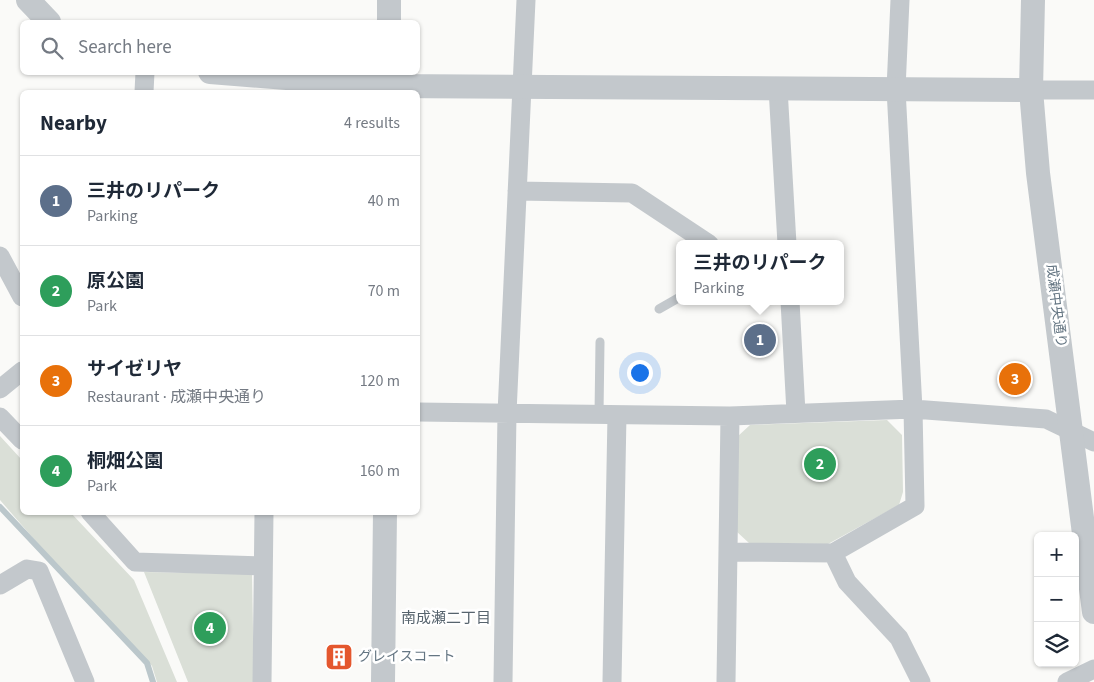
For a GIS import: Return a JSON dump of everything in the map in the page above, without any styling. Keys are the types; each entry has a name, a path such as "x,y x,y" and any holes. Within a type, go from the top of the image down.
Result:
{"street":[{"path":"28,0 47,20"},
{"path":"389,0 389,20"},
{"path":"503,682 507,413 526,0"},
{"path":"728,552 833,553 915,506 913,409 896,89 900,0"},
{"name":"成瀬中央通り","path":"1033,0 1031,90 1038,173 1094,612"},
{"path":"144,90 145,75"},
{"path":"255,75 389,84 522,87 1094,90"},
{"path":"778,88 787,240"},
{"path":"517,192 632,193 703,240"},
{"path":"0,256 20,293"},
{"path":"790,305 796,413"},
{"path":"0,389 20,373"},
{"path":"420,412 730,416 913,409 1046,419 1094,442"},
{"path":"608,414 612,682"},
{"path":"726,682 730,416"},
{"path":"0,417 20,438"},
{"path":"93,515 135,562 262,566"},
{"path":"262,682 264,515"},
{"path":"383,682 385,515"},
{"path":"833,553 847,582 899,638 920,682"},
{"path":"0,585 27,569 39,571 85,682"},
{"path":"1067,682 1094,669"}],"lane":[{"path":"659,309 676,299"},
{"path":"600,342 608,414"}],"shaded area":[{"path":"887,420 902,435 903,492 899,505 828,544 749,543 736,531 737,437 750,425"},
{"path":"0,436 20,458 20,515 73,515 134,580 177,682 157,682 152,666 52,560 0,500"},
{"path":"144,572 252,574 254,682 188,682"}],"waterway":[{"path":"0,507 147,663 153,682"}],"place":[{"name":"三井のリパーク","path":"760,340"},
{"name":"サイゼリヤ","path":"1015,379"},
{"name":"原公園","path":"820,464"},
{"name":"桐畑公園","path":"210,628"},
{"name":"グレイスコート","path":"339,657"}],"district":[{"name":"南成瀬二丁目","path":"446,618"}]}
